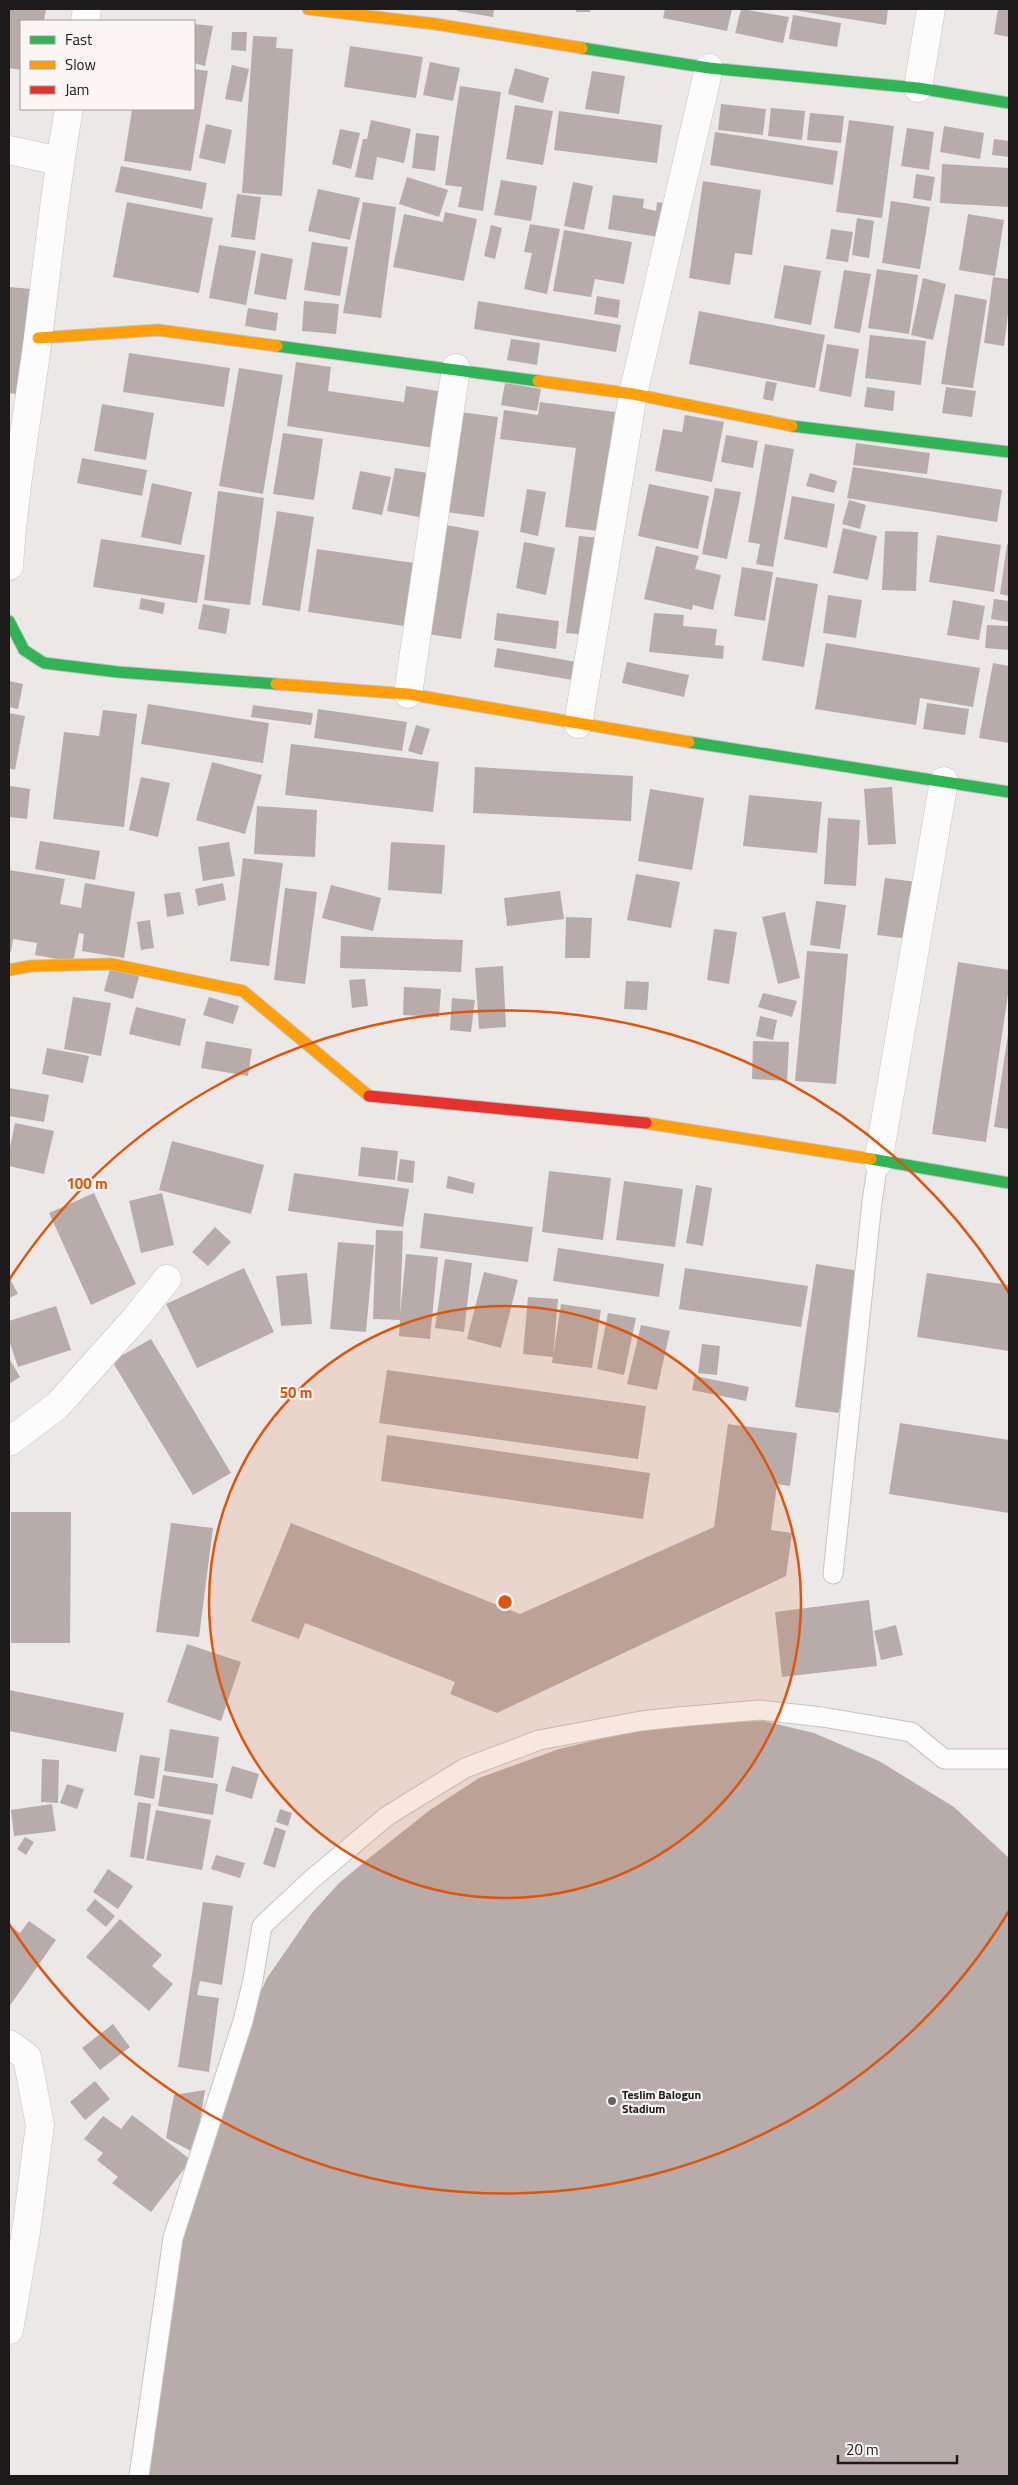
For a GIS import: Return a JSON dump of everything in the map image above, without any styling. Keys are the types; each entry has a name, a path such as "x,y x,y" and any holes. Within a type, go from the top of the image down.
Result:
{"street":[{"path":"308,9 435,24 708,68 918,88 1009,103"},
{"path":"918,88 931,9"},
{"path":"578,724 633,394 708,68"},
{"path":"9,566 12,511 38,338 60,160 69,110"},
{"path":"9,150 60,160"},
{"path":"38,338 158,330 456,368 633,394 772,424 1009,452"},
{"path":"408,694 456,368"},
{"path":"9,621 24,650 44,663 118,672 408,694 741,752 1009,792"},
{"path":"878,1162 944,781"},
{"path":"9,970 31,966 111,964 243,991 369,1096 669,1125 1009,1183"},
{"path":"9,1442 57,1406 135,1319 167,1279"},
{"path":"9,2044 27,2057 40,2125 26,2232 9,2330"}],"lane":[{"path":"833,1574 871,1212 878,1162"},
{"path":"139,2476 174,2238 243,2021 253,1980 262,1926 310,1880 387,1816 465,1768 539,1740 641,1721 678,1717 760,1710 822,1717 911,1732 944,1759 1009,1760"}],"building":[{"path":"9,9 46,9 44,20 20,20 20,70 9,68"},
{"path":"457,9 494,9 493,17 457,11"},
{"path":"576,9 590,9 590,12 576,12"},
{"path":"665,9 732,9 727,31 663,18"},
{"path":"741,9 789,17 783,43 735,33"},
{"path":"787,9 888,9 886,25"},
{"path":"998,9 1009,9 1009,37 994,34"},
{"path":"793,15 841,23 837,47 789,39"},
{"path":"195,24 213,26 205,66 195,63"},
{"path":"232,32 247,32 246,51 231,50"},
{"path":"253,36 277,37 276,48 293,49 282,196 242,193"},
{"path":"350,46 423,57 416,98 344,87"},
{"path":"430,62 460,68 453,101 423,95"},
{"path":"232,65 249,69 242,102 225,99"},
{"path":"515,68 549,78 543,103 508,94"},
{"path":"195,69 208,71 191,171 124,161 132,110 195,110"},
{"path":"592,71 625,76 619,114 585,109"},
{"path":"460,86 501,92 483,211 458,207 462,187 445,185"},
{"path":"721,104 766,109 763,135 718,130"},
{"path":"515,105 553,111 543,165 506,159"},
{"path":"771,108 805,111 802,140 768,136"},
{"path":"559,111 662,125 657,163 554,150"},
{"path":"810,113 844,116 841,143 807,140"},
{"path":"371,120 411,129 404,163 377,157 373,180 355,177 363,139 367,139"},
{"path":"849,120 894,126 882,218 836,212"},
{"path":"206,124 232,130 225,164 199,158"},
{"path":"944,126 984,133 980,159 940,152"},
{"path":"907,128 934,132 929,170 901,166"},
{"path":"340,129 360,133 351,169 332,164"},
{"path":"715,132 838,151 833,185 710,165"},
{"path":"416,133 439,136 435,171 412,168"},
{"path":"994,139 1009,141 1009,157 992,155"},
{"path":"942,164 1009,168 1009,207 940,203"},
{"path":"121,166 207,183 202,209 115,192"},
{"path":"916,174 935,177 931,201 913,198"},
{"path":"407,177 448,190 439,217 399,204"},
{"path":"501,180 537,186 531,221 494,215"},
{"path":"703,181 761,190 752,255 735,253 730,285 689,278"},
{"path":"573,182 593,186 584,230 564,226"},
{"path":"318,189 360,198 350,240 308,231"},
{"path":"237,194 261,197 255,240 231,237"},
{"path":"613,195 644,199 643,208 656,211 657,202 671,204 665,238 608,229"},
{"path":"891,201 930,207 920,269 882,263"},
{"path":"127,202 213,218 199,293 113,277"},
{"path":"363,202 396,207 381,318 343,313"},
{"path":"445,212 477,219 464,281 393,267 404,214 443,222"},
{"path":"968,214 1004,220 995,276 959,270"},
{"path":"857,218 874,221 869,258 852,255"},
{"path":"530,224 560,229 547,294 524,289 532,253 524,252"},
{"path":"491,225 502,228 495,259 484,256"},
{"path":"831,229 853,232 848,262 826,259"},
{"path":"564,230 632,242 624,284 595,279 591,297 553,291"},
{"path":"312,242 348,247 340,296 304,290"},
{"path":"219,245 256,251 246,305 209,298"},
{"path":"261,253 293,259 286,300 254,294"},
{"path":"784,265 821,271 811,325 774,318"},
{"path":"877,269 918,275 909,334 868,328"},
{"path":"844,270 871,274 860,333 834,328"},
{"path":"993,277 1009,279 1009,306 1004,346 984,343"},
{"path":"923,278 946,284 933,340 911,335"},
{"path":"9,287 32,289 22,395 9,393"},
{"path":"955,294 987,300 973,388 941,384"},
{"path":"597,296 620,300 618,318 594,314"},
{"path":"304,301 339,304 336,334 302,331"},
{"path":"478,301 621,325 616,352 474,329"},
{"path":"248,308 278,313 276,331 245,326"},
{"path":"699,311 825,335 815,388 689,364"},
{"path":"870,335 926,341 921,385 865,378"},
{"path":"511,339 540,343 537,365 507,360"},
{"path":"827,344 859,349 851,397 819,391"},
{"path":"129,353 230,368 224,407 123,392"},
{"path":"296,362 331,367 328,391 404,402 406,386 444,392 435,448 287,426"},
{"path":"239,368 283,375 263,494 219,486"},
{"path":"766,381 777,383 773,401 763,399"},
{"path":"505,383 541,389 537,411 501,405"},
{"path":"867,387 895,391 893,411 864,407"},
{"path":"946,387 976,391 972,417 942,413"},
{"path":"540,402 615,412 598,531 565,527 576,448 500,439 504,410 538,415"},
{"path":"102,404 154,413 146,460 94,451"},
{"path":"460,412 498,417 484,517 446,512"},
{"path":"685,415 724,422 712,482 655,471 663,429 682,432"},
{"path":"283,433 323,439 314,500 273,494"},
{"path":"726,435 758,441 753,468 721,462"},
{"path":"856,443 930,453 927,474 853,465"},
{"path":"765,444 794,449 773,567 756,564 760,544 748,542"},
{"path":"82,458 147,470 142,496 77,483"},
{"path":"853,467 1002,490 997,522 847,498"},
{"path":"395,468 428,473 419,517 387,511"},
{"path":"360,471 391,477 382,515 352,509"},
{"path":"810,473 837,481 834,493 806,486"},
{"path":"152,483 192,492 181,545 141,537"},
{"path":"649,484 709,496 698,549 638,536"},
{"path":"715,488 741,492 727,559 702,554"},
{"path":"527,489 546,492 538,536 520,532"},
{"path":"218,491 264,498 250,605 204,600"},
{"path":"792,496 835,504 827,548 784,539"},
{"path":"849,500 866,505 860,529 842,524"},
{"path":"277,511 314,517 300,611 262,605"},
{"path":"446,525 479,531 461,639 428,634"},
{"path":"843,528 877,536 868,580 833,573"},
{"path":"885,531 918,532 916,591 882,590"},
{"path":"937,535 1001,545 994,592 929,582"},
{"path":"579,536 601,538 588,635 566,633"},
{"path":"101,539 205,555 197,603 93,587"},
{"path":"524,542 555,548 546,595 516,588"},
{"path":"1007,544 1009,544 1009,596 1000,594"},
{"path":"656,546 699,556 695,569 721,575 713,610 693,605 692,610 644,599"},
{"path":"317,549 421,564 411,627 308,612"},
{"path":"742,567 773,572 765,621 734,616"},
{"path":"776,577 818,584 804,667 762,660"},
{"path":"828,595 862,600 856,638 823,633"},
{"path":"141,598 165,603 163,614 139,609"},
{"path":"994,599 1009,601 1009,622 991,619"},
{"path":"953,600 985,606 979,640 947,635"},
{"path":"203,604 230,609 226,634 198,629"},
{"path":"497,613 559,621 556,649 494,640"},
{"path":"654,613 684,615 683,626 717,629 715,645 724,646 723,659 649,652"},
{"path":"987,625 1009,626 1009,650 985,648"},
{"path":"826,643 980,668 973,707 920,698 916,725 815,709"},
{"path":"497,648 577,662 573,680 494,667"},
{"path":"627,662 689,675 684,697 622,683"},
{"path":"993,663 1009,666 1009,743 979,738"},
{"path":"9,681 23,684 18,709 9,707"},
{"path":"927,703 969,709 965,735 923,729"},
{"path":"148,704 269,723 263,763 141,744"},
{"path":"253,705 313,713 311,725 251,717"},
{"path":"318,709 407,722 402,751 314,738"},
{"path":"103,710 137,714 124,827 53,819 64,732 99,736"},
{"path":"9,713 25,716 15,770 9,768"},
{"path":"416,725 430,729 422,755 408,751"},
{"path":"291,744 439,762 433,812 285,795"},
{"path":"212,762 262,775 245,834 196,820"},
{"path":"475,767 633,776 631,821 473,813"},
{"path":"141,777 170,783 158,837 129,830"},
{"path":"10,786 30,789 27,819 9,817"},
{"path":"892,787 896,844 868,845 864,789"},
{"path":"650,789 704,798 692,870 638,861"},
{"path":"749,795 822,802 817,853 743,846"},
{"path":"257,806 317,810 315,857 254,854"},
{"path":"828,818 860,820 856,886 824,884"},
{"path":"40,841 100,851 95,880 35,869"},
{"path":"229,842 235,876 203,881 198,847"},
{"path":"391,842 445,845 442,894 388,890"},
{"path":"243,858 283,863 269,966 230,961"},
{"path":"9,870 65,879 60,904 81,908 85,883 135,892 124,958 82,951 84,934 79,933 73,962 35,955 37,943 13,939 11,952 9,951"},
{"path":"636,874 680,882 671,928 627,920"},
{"path":"885,878 917,882 909,939 877,935"},
{"path":"223,883 226,900 198,906 195,889"},
{"path":"331,885 381,898 373,931 322,918"},
{"path":"285,888 317,892 305,984 274,980"},
{"path":"560,891 564,919 507,926 504,898"},
{"path":"180,892 184,914 167,917 164,894"},
{"path":"816,901 846,905 840,949 810,945"},
{"path":"785,912 800,978 778,984 762,917"},
{"path":"566,917 592,918 590,958 565,958"},
{"path":"150,920 154,948 141,950 137,922"},
{"path":"714,929 737,932 729,984 707,980"},
{"path":"341,936 463,940 461,972 340,968"},
{"path":"807,951 848,954 836,1084 795,1081"},
{"path":"958,962 1009,970 1009,988 986,1142 932,1134"},
{"path":"111,965 140,973 133,999 104,991"},
{"path":"503,966 506,1027 479,1029 475,968"},
{"path":"365,979 368,1006 352,1008 349,980"},
{"path":"626,981 649,982 647,1010 624,1009"},
{"path":"404,987 441,989 439,1017 403,1015"},
{"path":"763,993 797,1001 792,1017 758,1007"},
{"path":"73,997 111,1003 101,1056 64,1049"},
{"path":"209,997 239,1006 233,1024 203,1015"},
{"path":"452,998 475,1000 471,1032 450,1030"},
{"path":"136,1007 186,1019 180,1046 129,1034"},
{"path":"760,1016 777,1020 773,1040 756,1036"},
{"path":"1009,1034 1009,1129 994,1127"},
{"path":"206,1041 252,1049 248,1076 201,1068"},
{"path":"753,1041 789,1042 787,1081 752,1079"},
{"path":"47,1048 89,1056 83,1083 42,1074"},
{"path":"9,1088 49,1095 44,1122 9,1116"},
{"path":"15,1123 54,1131 44,1174 9,1166 9,1152"},
{"path":"172,1141 264,1165 251,1214 159,1190"},
{"path":"361,1147 398,1151 395,1180 358,1176"},
{"path":"400,1159 415,1161 413,1183 397,1181"},
{"path":"549,1171 611,1178 603,1240 542,1232"},
{"path":"294,1173 409,1189 403,1227 288,1211"},
{"path":"448,1176 475,1183 473,1194 446,1188"},
{"path":"624,1181 683,1189 675,1247 616,1240"},
{"path":"696,1185 712,1188 703,1246 686,1243"},
{"path":"94,1193 136,1284 91,1305 49,1213"},
{"path":"162,1193 174,1245 141,1253 129,1201"},
{"path":"424,1213 533,1227 528,1262 420,1248"},
{"path":"215,1227 231,1242 208,1266 192,1252"},
{"path":"376,1230 403,1231 400,1315 406,1254 438,1257 430,1339 399,1336 400,1320 373,1319"},
{"path":"338,1242 374,1245 366,1332 330,1329"},
{"path":"558,1248 664,1264 659,1297 553,1281"},
{"path":"445,1259 472,1263 464,1332 435,1328"},
{"path":"816,1264 860,1271 839,1413 795,1407"},
{"path":"244,1268 274,1332 197,1368 166,1304"},
{"path":"685,1268 808,1286 801,1327 679,1309"},
{"path":"484,1272 518,1280 501,1348 467,1339"},
{"path":"307,1273 312,1324 281,1326 276,1276"},
{"path":"927,1273 1009,1285 1009,1351 917,1337"},
{"path":"9,1277 18,1294 9,1298"},
{"path":"528,1297 558,1299 553,1357 523,1354"},
{"path":"561,1304 601,1310 592,1368 552,1363"},
{"path":"56,1306 71,1350 18,1367 9,1340 9,1321"},
{"path":"608,1313 636,1318 624,1375 597,1369"},
{"path":"641,1325 670,1331 657,1390 627,1384"},
{"path":"151,1339 231,1473 193,1495 112,1361"},
{"path":"702,1344 720,1346 717,1375 698,1373"},
{"path":"9,1358 20,1377 9,1384"},
{"path":"387,1370 646,1406 638,1459 379,1423"},
{"path":"695,1376 749,1387 746,1401 692,1390"},
{"path":"900,1423 1009,1440 1009,1513 889,1494"},
{"path":"728,1424 797,1433 790,1486 777,1484 771,1530 792,1533 786,1576 497,1713 450,1694 455,1682 305,1623 299,1639 251,1621 291,1523 520,1614 714,1527"},
{"path":"387,1435 650,1473 643,1519 381,1481"},
{"path":"11,1512 71,1512 70,1643 11,1643"},
{"path":"171,1523 213,1528 199,1637 156,1632"},
{"path":"869,1600 877,1666 782,1677 775,1612"},
{"path":"896,1625 903,1655 881,1660 874,1631"},
{"path":"187,1644 241,1662 221,1721 167,1702"},
{"path":"9,1690 124,1713 116,1752 9,1731"},
{"name":"Teslim Balogun Stadium","path":"764,1721 814,1733 879,1761 954,1807 1009,1858 1009,2476 147,2476 191,2166 246,2024 267,1978 312,1913 339,1883 368,1859 430,1810 479,1778 559,1749 663,1724"},
{"path":"170,1729 219,1737 213,1778 164,1771"},
{"path":"140,1755 160,1758 154,1799 134,1795"},
{"path":"42,1759 59,1760 58,1803 41,1802"},
{"path":"232,1766 259,1774 252,1799 225,1791"},
{"path":"163,1775 218,1784 213,1815 158,1806"},
{"path":"67,1784 84,1789 77,1809 60,1803"},
{"path":"138,1802 151,1804 144,1859 130,1857"},
{"path":"52,1804 56,1831 14,1836 11,1810"},
{"path":"280,1809 292,1813 288,1826 276,1822"},
{"path":"156,1810 211,1820 202,1870 146,1860"},
{"path":"275,1827 286,1831 275,1868 263,1864"},
{"path":"25,1837 34,1842 26,1855 17,1849"},
{"path":"216,1855 245,1863 240,1878 211,1869"},
{"path":"108,1869 133,1886 118,1909 93,1892"},
{"path":"95,1899 115,1916 106,1927 86,1910"},
{"path":"203,1902 233,1906 222,1985 200,1981 197,1995 219,1998 209,2072 178,2067"},
{"path":"120,1919 162,1955 152,1966 173,1984 149,2011 86,1957"},
{"path":"29,1921 56,1940 9,2007 9,1925 20,1933"},
{"path":"113,2024 130,2047 100,2070 82,2048"},
{"path":"95,2081 110,2099 85,2120 70,2102"},
{"path":"205,2090 195,2153 166,2138 174,2095"},
{"path":"132,2115 191,2160 151,2212 112,2183 118,2177 97,2160 103,2153 84,2139 103,2116 121,2129"}],"traffic: fast":[{"path":"582,48 709,68 918,88 1009,103"},
{"path":"277,346 538,381"},
{"path":"792,426 1009,452"},
{"path":"9,621 24,650 44,663 118,672 276,684"},
{"path":"689,742 1009,792"},
{"path":"871,1159 1009,1183"}],"traffic: slow":[{"path":"308,9 435,24 582,48"},
{"path":"38,338 158,330 277,346"},
{"path":"538,381 633,394 792,426"},
{"path":"276,684 408,694 689,742"},
{"path":"9,970 31,966 111,964 243,991 369,1096"},
{"path":"646,1123 871,1159"}],"traffic: jam":[{"path":"369,1096 646,1123"}],"place":[{"name":"Teslim Balogun Stadium","path":"612,2101"}]}
